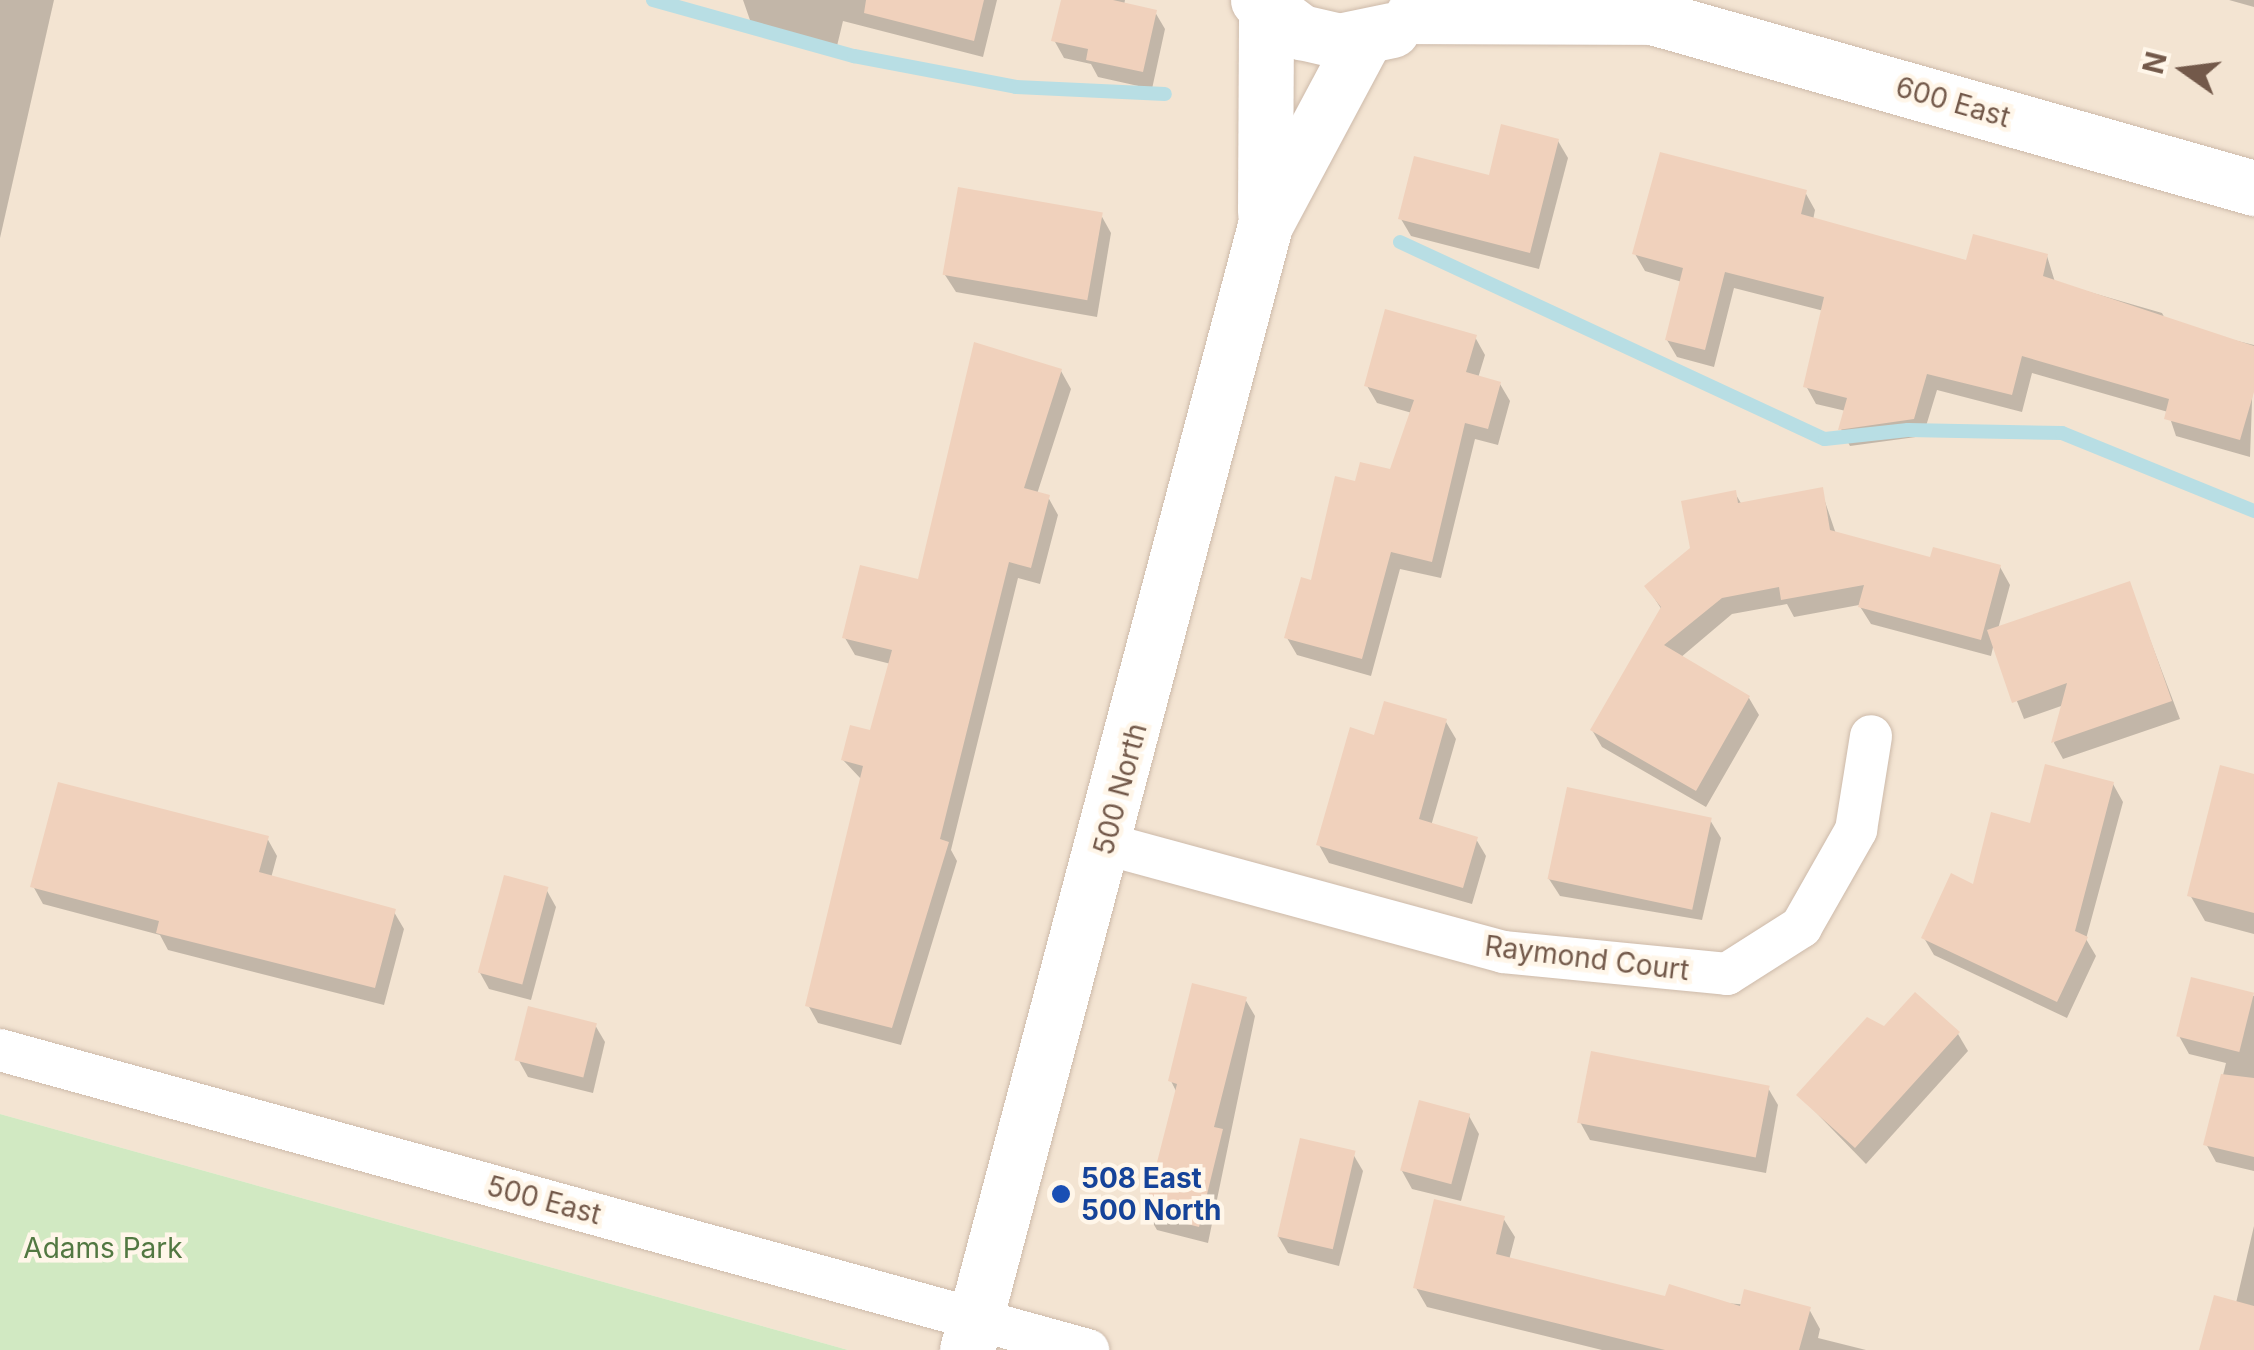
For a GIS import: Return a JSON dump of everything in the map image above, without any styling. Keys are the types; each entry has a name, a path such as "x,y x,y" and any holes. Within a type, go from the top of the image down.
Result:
{"street":[{"name":"600 East","path":"1262,5 1300,32 1401,18 1637,8 2254,188"},
{"name":"500 North","path":"972,1334 1106,844 1265,225 1262,5"},
{"name":"500 North","path":"1265,225 1401,18"},
{"name":"Raymond Court","path":"1106,844 1504,952 1727,974 1801,927 1856,830 1871,736"},
{"name":"500 East","path":"0,1050 972,1334 1088,1350"}],"shaded area":[{"path":"0,0 2254,0 2254,1350 848,1350 0,1114"}],"green space":[{"name":"Adams Park","path":"0,1114 848,1350 0,1350"}],"building":[{"path":"866,0 984,0 974,41 864,13"},
{"path":"1061,0 1113,0 1157,10 1143,72 1086,60 1088,49 1051,41"},
{"path":"1501,124 1559,139 1530,253 1398,219 1414,156 1489,175"},
{"path":"1660,152 1807,190 1801,214 1966,260 1973,234 2048,254 2043,276 2254,346 2254,392 2240,440 2164,419 2169,399 2022,356 2012,395 1927,374 1914,419 1838,430 1847,398 1803,387 1824,297 1725,272 1705,350 1665,340 1683,268 1632,254"},
{"path":"958,187 1103,213 1087,300 943,275"},
{"path":"1385,309 1477,335 1466,372 1501,382 1488,429 1465,423 1432,562 1391,552 1362,659 1284,638 1301,577 1311,580 1335,476 1355,481 1360,462 1390,469 1414,400 1364,386"},
{"path":"974,342 1062,369 1024,488 1050,495 1031,568 1009,562 940,839 949,842 892,1028 805,1006 863,766 841,760 850,725 870,730 892,650 842,638 860,565 918,579"},
{"path":"1823,487 1830,530 1930,557 1933,547 2001,565 1981,640 1858,607 1864,585 1781,600 1779,587 1722,598 1664,645 1750,696 1696,791 1590,730 1661,607 1644,586 1690,548 1681,501 1736,490 1738,503"},
{"path":"2130,581 2172,701 2051,743 2067,683 2012,703 1987,630"},
{"path":"1384,701 1447,719 1419,819 1478,837 1463,888 1316,845 1350,727 1374,735"},
{"path":"2045,764 2114,782 2075,931 2088,937 2057,1002 1921,938 1951,873 1973,884 1991,812 2030,823"},
{"path":"2220,765 2254,774 2254,913 2187,896"},
{"path":"58,782 269,836 259,872 396,909 375,988 156,933 159,921 30,887"},
{"path":"1567,787 1712,818 1692,910 1547,879"},
{"path":"504,875 548,887 522,984 478,973"},
{"path":"2191,977 2254,993 2239,1052 2176,1036"},
{"path":"1192,983 1247,997 1214,1127 1223,1129 1199,1227 1144,1213 1177,1084 1168,1081"},
{"path":"1915,992 1960,1032 1855,1148 1796,1095 1867,1017 1884,1026"},
{"path":"528,1006 597,1023 583,1078 514,1060"},
{"path":"1591,1051 1770,1086 1756,1157 1577,1123"},
{"path":"2221,1074 2254,1078 2254,1157 2203,1145"},
{"path":"1419,1100 1470,1114 1451,1184 1400,1171"},
{"path":"1300,1138 1356,1151 1333,1249 1277,1236"},
{"path":"1434,1199 1505,1216 1496,1254 1665,1296 1669,1284 1740,1306 1744,1289 1811,1307 1799,1350 1665,1350 1413,1288"},
{"path":"2214,1295 2254,1306 2254,1350 2199,1350"}],"waterway":[{"path":"653,0 854,56 1016,87 1165,94"},
{"path":"1400,242 1825,439 1908,430 2062,433 2254,511"}],"place":[{"name":"508 East 500 North","path":"1061,1194"}]}
